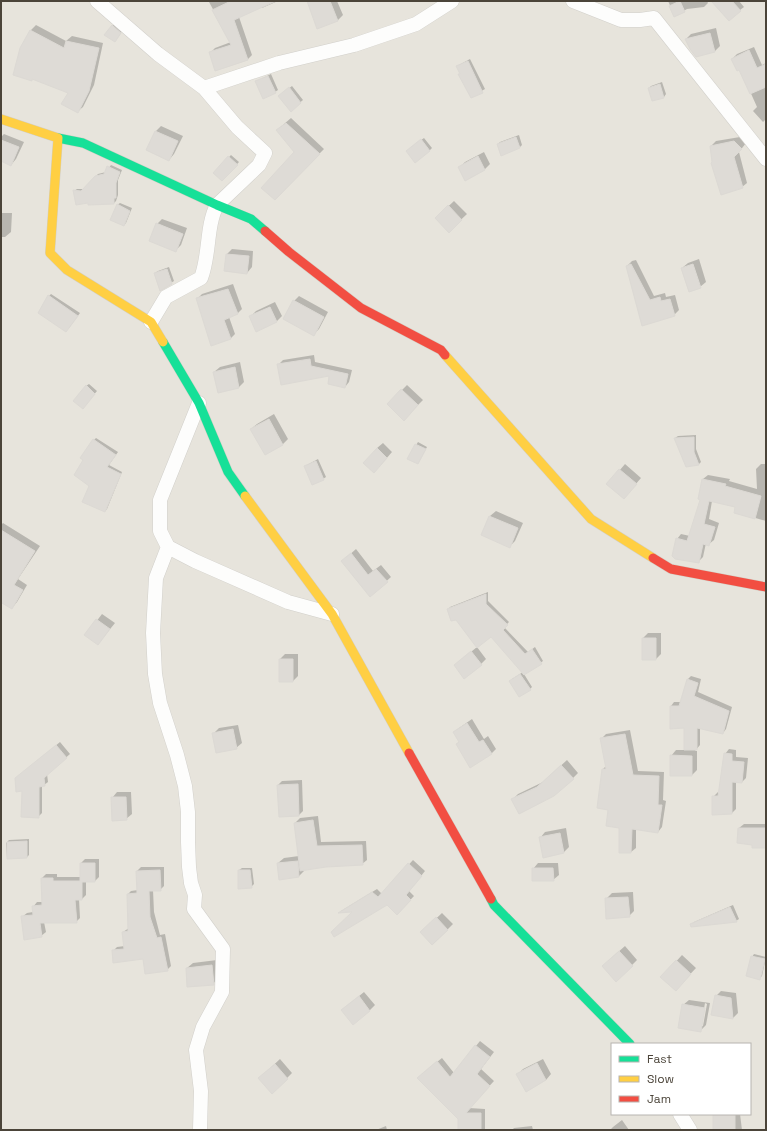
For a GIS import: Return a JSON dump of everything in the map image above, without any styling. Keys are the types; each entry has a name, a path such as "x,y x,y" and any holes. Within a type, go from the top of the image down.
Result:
{"street":[{"path":"97,1 158,54 204,88 237,127 265,153 259,165 216,205 212,213 206,265 201,278 166,297 150,322"},
{"path":"204,88 279,63 354,45 416,24 452,1"},
{"path":"573,1 621,20 654,18 766,159"},
{"path":"1,119 58,138 84,143 216,205 251,219 289,252 361,308 441,350 591,519 671,568 766,587"},
{"path":"58,138 50,253 67,270 150,322 200,403 228,472 332,614 494,905 629,1043"},
{"path":"200,403 160,500 160,531 168,547 201,564 288,602 332,614"},
{"path":"168,547 156,578 153,633 155,674 160,703 177,754 185,786 188,812 189,867 194,895 194,909 223,949 222,992 203,1027 196,1050 201,1091 200,1130"},
{"path":"681,1115 690,1130"}],"shaded area":[{"path":"1,1 766,1 766,1130 1,1130"}],"building":[{"path":"231,1 276,1 234,20 248,60 215,71 209,52 231,45 212,10"},
{"path":"307,1 330,1 338,21 317,29"},
{"path":"680,1 685,12 674,17 669,6"},
{"path":"711,1 732,1 741,11 729,21"},
{"path":"112,25 121,33 115,42 104,35"},
{"path":"30,30 64,48 66,41 99,48 89,91 78,113 61,104 68,93 32,79 32,81 13,75 20,48"},
{"path":"710,33 715,52 696,57 685,39"},
{"path":"749,50 757,68 766,64 766,87 750,94 739,70 737,71 731,59"},
{"path":"468,61 483,93 471,98 458,74 460,74 456,66"},
{"path":"268,76 276,93 263,99 255,81"},
{"path":"660,84 664,98 652,101 648,88"},
{"path":"289,87 301,103 291,112 278,96"},
{"path":"286,123 320,154 275,200 261,188 294,152 276,130"},
{"path":"155,131 178,141 169,161 146,150"},
{"path":"516,137 520,148 501,156 497,144"},
{"path":"421,139 430,151 415,163 406,151"},
{"path":"1,140 19,147 11,166 1,161"},
{"path":"734,141 742,149 734,157 743,188 721,195 711,163 710,146"},
{"path":"228,156 238,165 222,181 213,173"},
{"path":"478,156 485,170 465,181 458,167"},
{"path":"107,166 120,172 116,183 116,198 114,198 114,204 88,205 88,203 76,205 73,190 81,191 95,176 104,174"},
{"path":"117,204 130,211 124,226 110,220"},
{"path":"448,205 462,220 449,233 435,218"},
{"path":"156,223 183,234 176,252 149,241"},
{"path":"226,254 249,256 247,274 224,271"},
{"path":"631,264 650,300 660,297 661,301 670,299 675,316 642,326 626,266"},
{"path":"693,264 701,288 689,292 681,268"},
{"path":"167,269 172,284 160,291 154,273"},
{"path":"228,289 238,314 224,320 231,339 211,346 196,298"},
{"path":"48,295 78,316 66,332 38,313"},
{"path":"293,300 324,317 314,336 283,319"},
{"path":"270,307 277,322 256,332 249,316"},
{"path":"310,359 311,366 348,374 345,388 328,384 329,376 281,385 277,364"},
{"path":"235,367 239,388 218,393 213,372"},
{"path":"86,385 95,394 83,409 73,401"},
{"path":"401,389 418,405 404,421 387,404"},
{"path":"269,419 283,445 265,455 250,429"},
{"path":"694,437 694,452 699,465 686,467 674,438"},
{"path":"93,439 116,455 107,467 121,474 105,512 82,502 89,486 74,475 83,460 80,458"},
{"path":"415,444 426,449 418,464 407,459"},
{"path":"377,448 387,458 374,473 363,463"},
{"path":"316,461 324,480 312,485 304,466"},
{"path":"619,469 637,484 624,499 606,484"},
{"path":"702,479 726,484 725,486 761,496 755,519 734,513 735,507 709,501 704,524 715,527 709,546 703,544 699,563 675,559 672,556 676,538 687,541 700,500 698,499"},
{"path":"489,516 518,528 510,548 481,535"},
{"path":"1,530 35,551 14,585 23,590 12,609 2,603 1,605"},
{"path":"351,553 368,575 376,569 388,582 370,597 341,561"},
{"path":"486,594 486,604 508,625 503,630 525,654 532,649 542,664 524,675 491,637 477,648 456,620 451,621 447,609"},
{"path":"96,619 110,629 98,645 84,635"},
{"path":"642,638 656,638 656,660 642,660"},
{"path":"471,651 482,665 464,679 454,665"},
{"path":"279,659 293,659 293,682 279,682"},
{"path":"520,674 531,690 519,697 509,681"},
{"path":"687,679 698,683 694,696 729,711 723,734 697,728 697,750 684,750 684,728 670,729 670,706 679,706"},
{"path":"467,723 479,742 483,740 492,754 470,768 456,744 459,742 453,732"},
{"path":"233,729 237,749 216,753 212,733"},
{"path":"625,734 633,775 659,776 658,805 662,805 658,833 632,829 631,853 619,853 619,828 606,826 608,810 597,808 602,769 606,769 600,738"},
{"path":"56,745 67,758 44,778 45,786 39,787 39,818 21,817 22,791 16,792 15,778"},
{"path":"724,753 732,754 732,761 744,762 742,783 732,782 732,814 712,815 712,796 718,796"},
{"path":"670,755 692,756 692,776 670,776"},
{"path":"561,765 574,779 554,796 519,814 511,799 537,787"},
{"path":"298,784 299,816 279,817 277,785"},
{"path":"111,797 126,797 127,820 112,821"},
{"path":"313,820 317,846 362,845 363,865 326,867 300,871 294,823"},
{"path":"738,828 766,828 766,848 752,848 752,845 737,843"},
{"path":"560,833 564,853 543,858 539,837"},
{"path":"27,841 27,858 7,859 7,842"},
{"path":"298,861 299,877 279,880 277,863"},
{"path":"80,863 95,863 95,882 82,882 82,900 75,900 77,923 40,923 42,937 24,940 21,916 33,915 32,906 42,905 41,878 53,878 53,881 80,881"},
{"path":"408,863 422,876 406,895 411,900 397,915 387,905 334,937 331,932 352,912 338,913 372,892 378,897"},
{"path":"532,868 553,868 554,881 532,881"},
{"path":"160,870 161,891 149,891 150,917 157,938 161,937 168,971 145,974 143,959 113,963 112,950 124,949 122,932 128,931 127,894 137,893 136,871"},
{"path":"238,870 250,870 252,888 238,889"},
{"path":"628,897 630,917 606,919 605,898"},
{"path":"730,907 737,922 691,927 690,924"},
{"path":"436,917 448,930 432,945 420,932"},
{"path":"619,951 633,966 616,982 602,966"},
{"path":"751,956 765,959 760,980 746,976"},
{"path":"676,960 691,974 676,991 660,977"},
{"path":"212,965 214,985 187,987 186,968"},
{"path":"715,995 731,998 733,1019 711,1015"},
{"path":"359,996 370,1011 353,1025 341,1010"},
{"path":"682,1004 705,1008 701,1032 678,1028"},
{"path":"475,1045 490,1057 477,1074 490,1086 466,1113 481,1113 481,1130 458,1130 458,1119 417,1078 437,1061 450,1077"},
{"path":"537,1063 546,1080 526,1092 516,1074"},
{"path":"275,1064 288,1079 272,1094 258,1078"},
{"path":"713,1115 735,1115 735,1130 713,1129"}],"traffic: fast":[{"path":"58,138 83,143 217,205 251,219 265,231"},
{"path":"163,342 199,403 228,472 245,496"},
{"path":"491,899 494,905 629,1043"}],"traffic: slow":[{"path":"1,119 58,138 50,253 67,270 151,322 163,342"},
{"path":"445,355 591,519 653,558"},
{"path":"245,496 332,614 409,753"}],"traffic: jam":[{"path":"265,231 289,252 361,308 441,350 445,355"},
{"path":"653,558 671,569 766,587"},
{"path":"409,753 491,899"}]}
